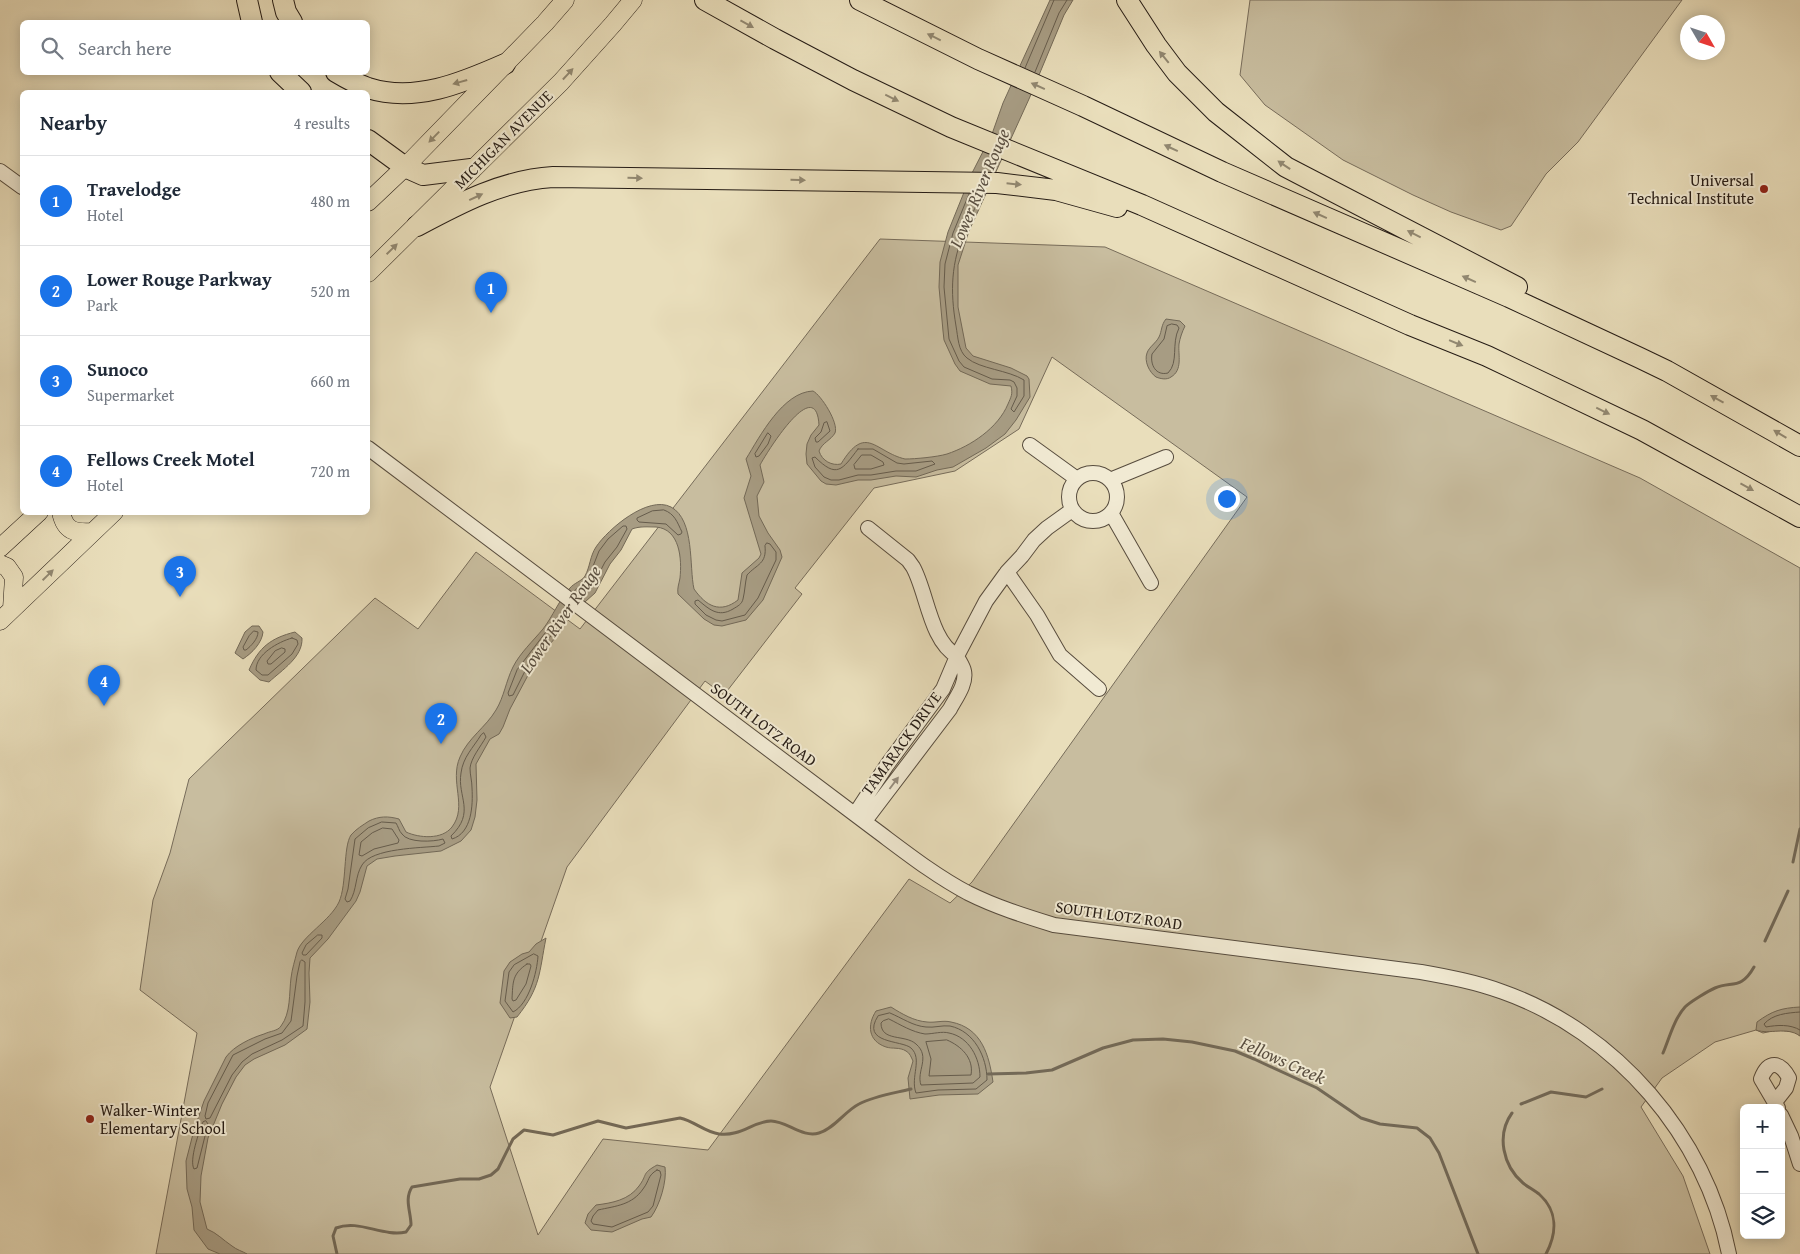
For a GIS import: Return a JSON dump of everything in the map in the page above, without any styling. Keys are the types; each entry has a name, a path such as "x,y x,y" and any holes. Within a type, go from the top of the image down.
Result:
{"highway":[{"path":"247,0 252,20"},
{"path":"283,0 286,12 291,20"},
{"path":"705,0 775,40 951,127 1142,205 1410,325 1487,356 1642,430 1800,517"},
{"path":"860,0 978,59 1222,172 1509,297 1640,358 1675,375 1800,446"},
{"path":"1127,0 1156,45 1177,72 1216,112 1286,167 1587,323 1640,358"},
{"path":"342,75 368,88 384,92 416,93 465,81 505,64"},
{"path":"283,75 300,90"},
{"path":"370,141 405,167 423,175 471,169"},
{"path":"417,226 490,190 542,177 997,182 1046,188 1106,203 1342,302 1410,325"}],"main road":[{"path":"370,200 545,24 565,0"},
{"name":"MICHIGAN AVENUE","path":"370,271 561,82 614,24 633,0"},
{"path":"0,548 36,515"},
{"path":"61,515 62,521 68,528 82,532 93,532"},
{"path":"6,615 111,515"},
{"path":"0,564 10,571 14,577 6,615"}],"street":[{"path":"0,171 20,186"},
{"path":"1030,445 1077,479"},
{"name":"SOUTH LOTZ ROAD","path":"370,449 860,818 931,870 969,893 1010,911 1054,926 1421,972 1457,979 1504,992 1545,1011 1581,1032 1611,1055 1645,1088 1677,1128 1700,1168 1710,1191 1724,1232 1729,1254"},
{"path":"1110,480 1166,457"},
{"path":"1097,473 1110,480 1114,486 1117,500 1111,513 1105,518 1091,521 1077,515 1072,510 1069,494 1077,479 1083,475 1097,473"},
{"path":"868,528 913,566 938,635 948,651 957,656 986,601 1007,572 1047,528 1072,510"},
{"path":"1111,513 1151,582"},
{"path":"1007,572 1037,615 1060,655 1099,689"},
{"name":"TAMARACK DRIVE","path":"860,818 950,710 964,678 964,671 957,656"},
{"path":"1785,1123 1800,1164"}],"shaded area":[{"path":"1250,0 1682,0 1578,142 1546,174 1511,226 1501,230 1451,212 1343,160 1265,105 1240,75"},
{"path":"880,239 1105,247 1640,478 1800,568 1800,1036 1795,1032 1777,1030 1763,1033 1756,1030 1715,1042 1662,1078 1641,1107 1683,1176 1710,1254 156,1254 197,1033 140,990 153,900 170,853 189,779 375,598 418,629 476,552 580,629","holes":["1052,357 1247,497 972,882 950,903 909,879 708,1150 603,1139 538,1235 490,1087 567,867 705,681 724,695 802,594 795,588 874,488 955,471 1019,429"]}],"water":[{"name":"Lower River Rouge","path":"1050,0 1073,0 1064,15 1029,99 969,231 958,265 958,307 966,348 973,356 1011,368 1027,376 1029,379 1030,397 1016,420 1005,434 986,448 953,467 916,477 896,476 858,480 836,485 826,484 821,481 807,464 807,444 819,425 816,411 810,407 801,411 781,433 760,465 764,482 757,496 759,516 780,550 782,557 763,600 746,620 722,626 714,625 704,619 678,594 681,570 680,554 675,539 664,529 656,527 632,529 621,550 610,564 595,593 567,618 559,633 534,664 499,734 490,739 476,764 477,800 471,830 461,841 441,851 377,859 367,866 356,901 328,939 310,958 310,1002 307,1029 285,1045 245,1065 236,1077 208,1138 201,1176 200,1202 207,1229 247,1254 220,1254 208,1249 194,1230 192,1207 187,1189 186,1161 204,1101 226,1057 233,1049 243,1043 278,1029 284,1021 288,1009 291,975 297,952 304,940 329,916 339,902 343,886 347,848 351,835 369,821 384,817 399,819 406,832 417,836 436,836 448,831 452,827 456,819 459,802 456,776 457,766 463,750 496,710 513,667 519,657 543,629 566,593 585,576 594,550 610,531 640,510 651,506 662,505 671,507 679,513 688,533 694,589 708,604 725,607 738,600 742,573 761,554 744,498 751,476 746,459 765,428 782,407 792,399 802,393 813,391 825,403 836,428 835,433 819,451 825,460 834,464 841,464 857,445 864,443 871,443 895,456 905,459 947,454 974,441 998,421 1008,404 1012,391 1011,386 990,384 960,371 955,364 944,340 939,287 940,262 948,232 971,175 992,134 1003,103"},
{"path":"1166,319 1180,321 1185,326 1179,344 1179,366 1175,374 1168,379 1164,379 1156,377 1151,372 1146,356 1159,337"},
{"path":"252,626 259,626 263,632 261,640 250,654 243,659 235,653 245,632"},
{"path":"295,632 302,638 299,651 291,663 269,682 260,680 249,670 262,649 279,637"},
{"path":"546,938 538,979 531,997 517,1017 510,1018 500,1003 504,971 510,962 529,952 536,944"},
{"path":"891,1007 917,1020 951,1022 962,1025 970,1030 982,1044 986,1053 993,1082 978,1094 939,1095 910,1099 908,1078 913,1061 910,1055 904,1050 888,1048 880,1044 871,1032 871,1022 876,1011"},
{"path":"1800,1007 1800,1036 1784,1031 1767,1032 1756,1030 1757,1022 1767,1015 1782,1009"},
{"path":"657,1165 665,1167 665,1179 660,1200 651,1217 612,1232 591,1230 585,1223 588,1214 596,1205 614,1202 630,1195 642,1182 647,1172"}],"waterway":[{"path":"1793,862 1800,829"},
{"path":"1765,941 1788,891"},
{"path":"1663,1053 1675,1023 1685,1007 1715,988 1740,982 1745,979 1754,967"},
{"name":"Fellows Creek","path":"988,1074 1052,1070 1103,1048 1133,1040 1163,1039 1192,1042 1235,1051 1317,1088 1361,1118 1380,1124 1417,1128 1430,1138 1439,1153 1478,1254"},
{"name":"Fellows Creek","path":"337,1254 333,1236 336,1228 353,1226 388,1232 406,1232 411,1225 408,1196 412,1187 460,1179 479,1179 491,1175 498,1169 513,1139 524,1130 553,1135 598,1121 626,1128 680,1118 719,1134 734,1133 759,1123 771,1121 813,1134 830,1128 854,1107 865,1101 911,1089"},
{"path":"1521,1104 1551,1092 1586,1097 1602,1089"},
{"path":"1512,1113 1504,1131 1504,1150 1516,1176 1539,1194 1550,1208 1554,1230 1546,1254"}],"place":[{"name":"Universal Technical Institute","path":"1764,189"},
{"name":"Travelodge","path":"491,313"},
{"name":"Sunoco","path":"180,597"},
{"name":"Fellows Creek Motel","path":"104,706"},
{"name":"Lower Rouge Parkway","path":"441,744"},
{"name":"Walker-Winter Elementary School","path":"90,1119"}]}
